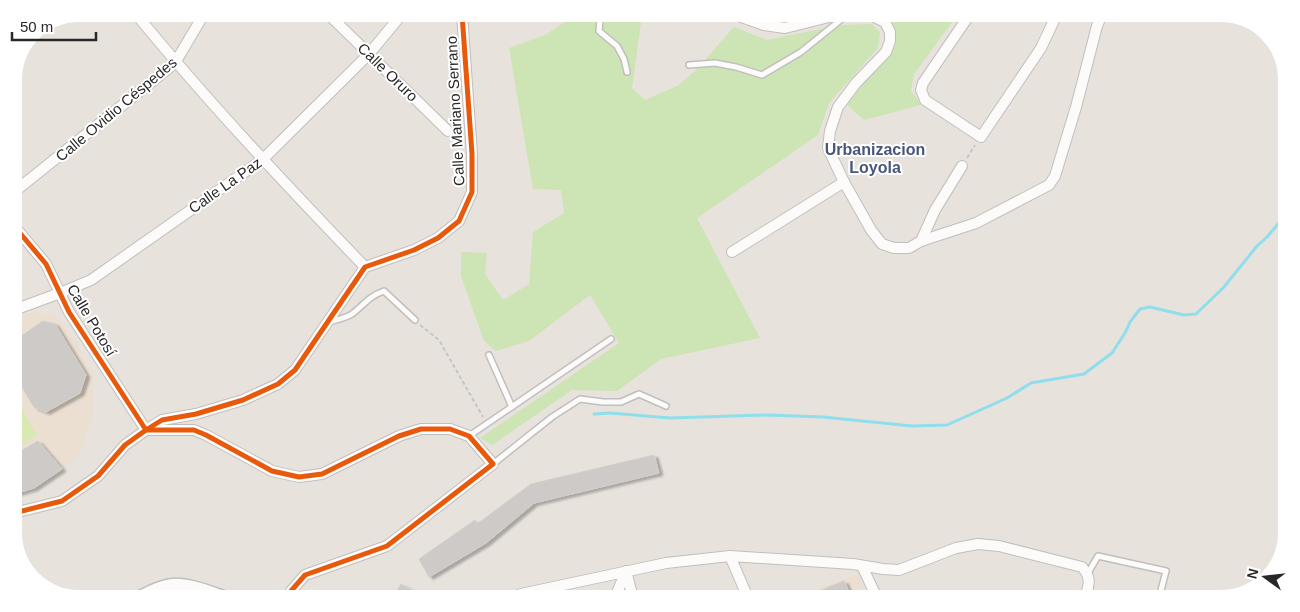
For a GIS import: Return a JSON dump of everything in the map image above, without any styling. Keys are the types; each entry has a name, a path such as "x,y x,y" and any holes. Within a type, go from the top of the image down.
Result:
{"street":[{"path":"23,511 62,501 98,476 125,445 162,420 196,414 243,400 278,384 295,370 365,267 262,160 175,63 142,22"},
{"name":"Calle Ovidio Céspedes","path":"23,185 175,63 199,22"},
{"name":"Calle Oruro","path":"336,22 448,130"},
{"name":"Calle La Paz","path":"23,307 91,280 262,160 369,54 395,22"},
{"name":"Calle Mariano Serrano","path":"365,267 414,250 438,238 459,221 472,192 472,154 463,22"},
{"path":"756,22 786,28 810,22"},
{"path":"885,22 890,32 890,41 886,52 856,83 838,107 830,132 828,148 844,182 871,230 882,244 894,248 909,248 921,241 976,223 1049,185 1055,176 1076,108 1099,22"},
{"path":"965,22 923,83 921,90 924,100 981,137 1041,48 1053,22"},
{"path":"921,241 935,210 962,166"},
{"path":"732,252 844,182"},
{"name":"Calle Potosí","path":"23,237 46,264 69,312 146,430"},
{"path":"146,430 194,430 272,471 299,477 322,474 399,436 421,429 450,429 469,436 493,464 386,546 305,575 292,590"},
{"path":"541,590 666,563 730,556 899,570 956,548 978,544 999,546 1082,567 1088,573 1087,590"},
{"path":"730,556 745,590"},
{"path":"862,566 873,590"},
{"path":"618,590 626,572"},
{"path":"626,572 631,590"},
{"path":"156,590 172,585 204,590"}],"lane":[{"path":"600,22 598,31 617,46 624,59 627,72"},
{"path":"688,65 715,63 762,75 801,52 838,22"},
{"path":"328,322 350,315 364,302 384,291 415,320"},
{"path":"469,436 611,339"},
{"path":"489,356 512,407"},
{"path":"493,464 552,417 580,399 621,402 640,394 666,406"},
{"path":"1088,573 1098,556 1166,571 1161,590"}],"path":[{"path":"962,166 981,137"},
{"path":"415,320 439,340 487,424"}],"shaded area":[{"path":"34,311 44,316 53,312 79,347 94,379 93,416 79,456 34,488 23,491 23,315"},
{"path":"857,574 864,590 814,590"}],"green space":[{"path":"565,22 641,22 632,88 645,100 679,85 696,70 734,27 767,40 840,25 871,24 880,32 878,48 829,103 818,135 697,218 760,338 661,359 617,391 572,390 492,445 480,438 619,343 590,295 529,341 496,351 484,341 461,276 461,252 487,253 485,274 503,300 529,284 533,232 564,213 561,190 533,189 509,48 545,35"},
{"path":"880,22 952,22 914,74 911,91 921,105 864,120 846,104 887,57 890,45"},
{"path":"23,412 37,435 23,444"}],"building":[{"path":"43,321 55,324 86,375 80,393 46,412 34,407 23,389 23,335"},
{"path":"38,441 62,469 34,488 23,491 23,450"},
{"path":"654,455 659,473 534,503 486,543 429,577 419,559 475,520 477,524 531,484"},
{"path":"844,581 848,590 821,590"},
{"path":"401,584 411,590 398,590"}],"waterway":[{"path":"594,414 610,413 670,418 767,415 823,417 912,426 947,425 1007,398 1031,383 1084,374 1112,353 1140,309 1150,307 1184,315 1196,314 1224,287 1257,246 1277,225"}],"cycle path":[{"path":"23,511 62,501 98,476 125,445 162,420 196,414 243,400 278,384 295,370 365,267 414,250 438,238 459,221 472,192 472,154 463,22"},
{"path":"23,237 46,264 69,312 146,430 194,430 272,471 299,477 322,474 399,436 421,429 450,429 469,436 493,464 387,546 305,575 292,590"}],"district":[{"name":"Urbanizacion Loyola","path":"875,158"}]}
